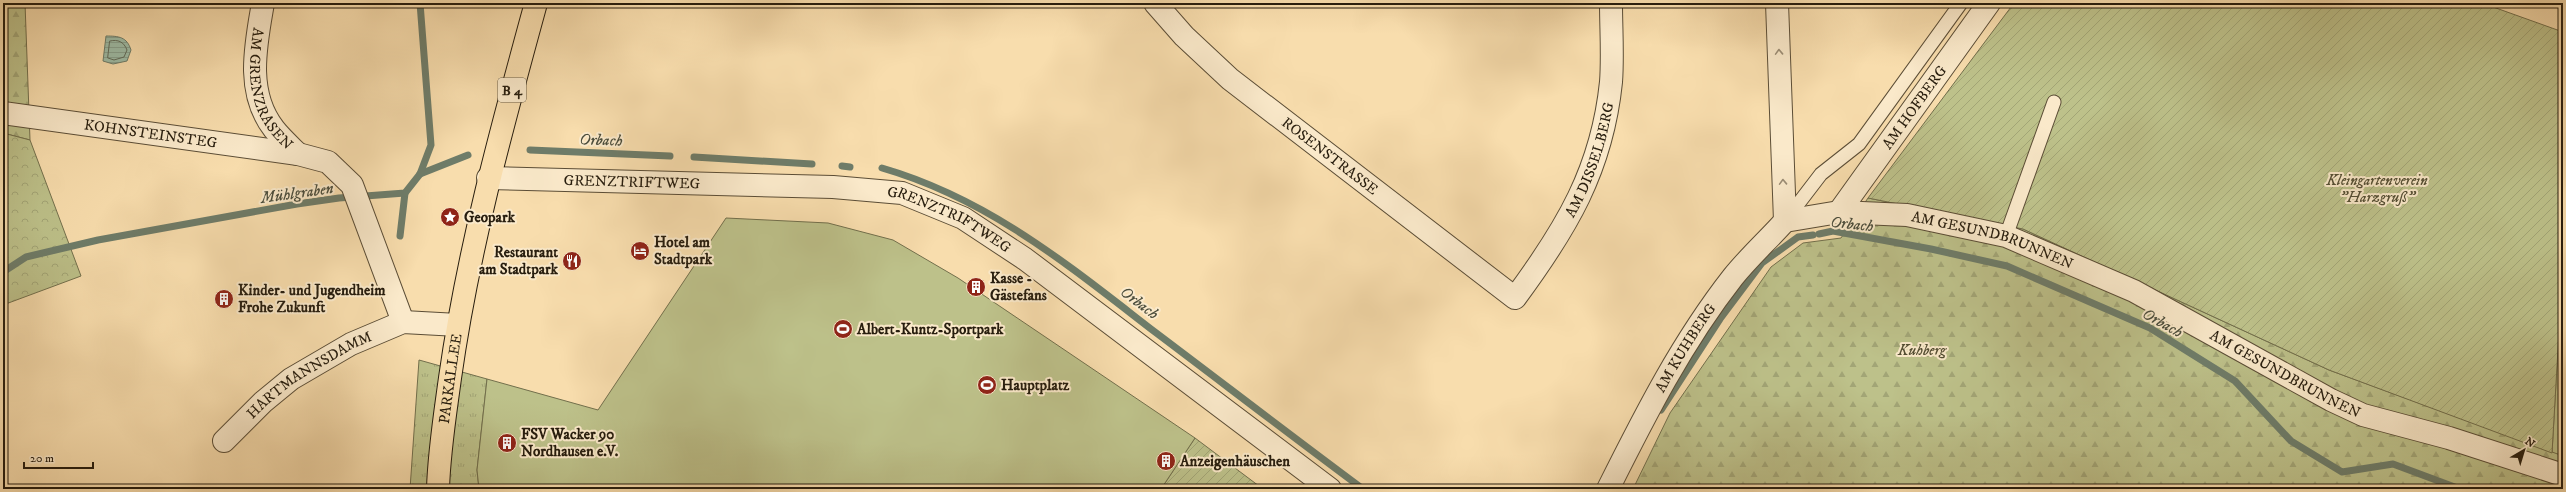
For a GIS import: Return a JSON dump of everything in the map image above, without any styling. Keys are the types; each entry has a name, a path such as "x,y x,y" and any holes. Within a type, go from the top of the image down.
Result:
{"main road":[{"name":"B 4","path":"458,325 488,178 536,3"},
{"name":"PARKALLEE","path":"438,489 443,431 458,325"}],"street":[{"name":"AM GRENZRASEN","path":"263,3 254,58 258,97 273,128 298,154 328,162 352,184 362,207 403,322"},
{"name":"ROSENSTRASSE","path":"1155,3 1184,36 1230,79 1514,298"},
{"name":"AM DISSELBERG","path":"1514,298 1546,256 1571,215 1591,174 1611,82 1611,3"},
{"path":"1777,3 1785,221"},
{"name":"AM HOFBERG","path":"1839,212 1989,3"},
{"name":"KOHNSTEINSTEG","path":"3,113 298,154"},
{"name":"GRENZTRIFTWEG","path":"488,178 809,186 902,193 963,218 1025,259 1330,489"},
{"name":"AM GESUNDBRUNNEN","path":"1785,221 1839,212 1907,216 2006,236 2134,291 2331,400 2363,415 2563,471"},
{"name":"AM KUHBERG","path":"1608,489 1652,400 1691,336 1734,277 1785,221"},
{"name":"PARKALLEE","path":"403,322 458,325"},
{"name":"HARTMANNSDAMM","path":"224,441 263,402 291,379 322,359 403,322"}],"lane":[{"name":"AM HOFBERG","path":"1785,221 1821,174 1859,144 1961,3"},
{"path":"2006,236 2054,102"}],"green space":[{"path":"3,3 25,3 30,140 3,133"},
{"name":"Kleingartenverein \"Harzgruß\"","path":"2014,3 2482,3 2563,32 2563,262 2552,453 2329,370 2023,229 1868,198"},
{"path":"3,133 30,140 81,276 3,305"},
{"name":"Kuhberg","path":"1868,198 2023,229 2329,370 2563,456 2563,489 1633,489 1670,413 1771,267 1803,243 1841,238"},
{"name":"Albert-Kuntz-Sportpark","path":"726,218 828,223 893,240 958,278 1195,438 1161,489 479,489 477,470 487,379 598,410"},
{"path":"2563,277 2563,456 2552,453"},
{"path":"419,360 487,379 477,470 479,489 410,489"},
{"path":"1195,438 1263,489 1161,489"}],"water":[{"path":"106,36 119,37 127,42 131,50 127,61 113,64 103,61"}],"waterway":[{"name":"Mühlgraben","path":"3,272 26,257 98,240 297,204 339,198 405,193 420,174 431,145 420,3"},
{"name":"Orbach","path":"530,150 670,156"},
{"name":"Orbach","path":"420,174 468,155"},
{"name":"Orbach","path":"694,157 812,164"},
{"name":"Orbach","path":"842,166 850,167"},
{"name":"Orbach","path":"882,168 921,181 958,197 1026,236 1091,282 1363,489"},
{"path":"400,236 405,193"},
{"name":"Orbach","path":"1819,234 1833,231 1931,249 2007,266 2150,328 2235,381 2291,441 2342,472 2393,464 2460,489"},
{"name":"Orbach","path":"1661,410 1720,319 1762,263 1798,237 1813,235"}],"place":[{"name":"Geopark","path":"450,217"},
{"name":"Hotel am Stadtpark","path":"640,251"},
{"name":"Restaurant am Stadtpark","path":"572,261"},
{"name":"Kasse - Gästefans","path":"976,287"},
{"name":"Kinder- und Jugendheim Frohe Zukunft","path":"224,299"},
{"name":"Albert-Kuntz-Sportpark","path":"843,329"},
{"name":"Hauptplatz","path":"987,385"},
{"name":"FSV Wacker 90 Nordhausen e.V.","path":"507,443"},
{"name":"Anzeigenhäuschen","path":"1166,461"}]}
